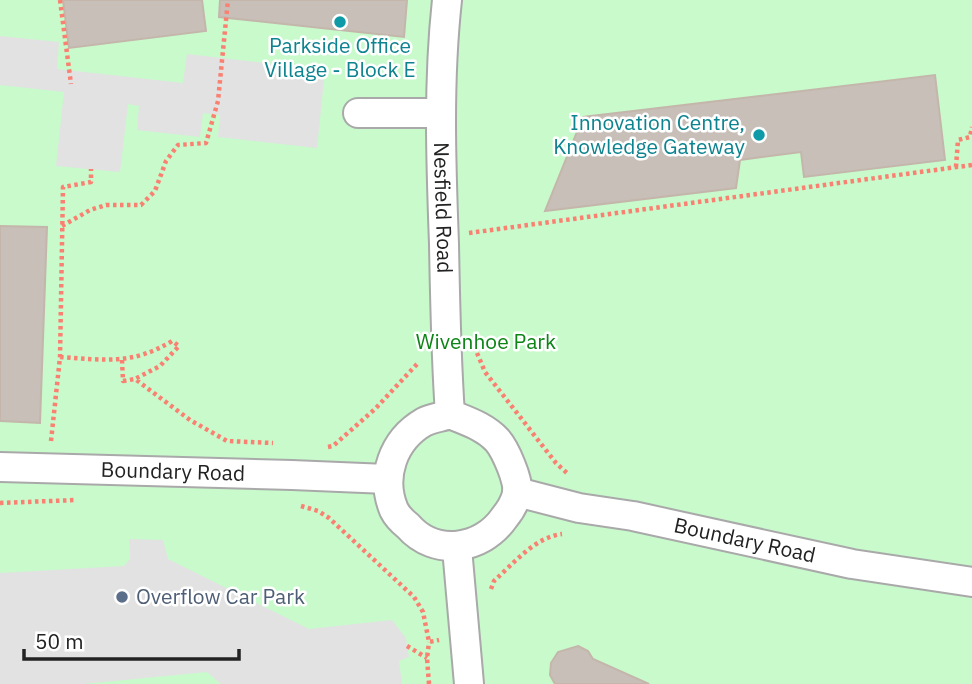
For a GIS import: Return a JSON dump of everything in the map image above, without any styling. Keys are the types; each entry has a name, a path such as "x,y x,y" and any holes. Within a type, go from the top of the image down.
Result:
{"street":[{"name":"Nesfield Road","path":"447,0 441,113 445,335 450,414"},
{"path":"358,113 441,113"},
{"path":"450,414 475,424 498,440 511,466 517,492 506,516 494,531 473,543 457,548 438,545 416,535 395,512 387,480 394,454 406,437 425,422 450,414"},
{"name":"Boundary Road","path":"0,467 387,480"},
{"name":"Boundary Road","path":"517,492 579,509 633,516 852,564 972,582"},
{"path":"457,548 469,684"}],"path":[{"path":"60,0 71,84"},
{"path":"62,226 90,210 106,205 141,205 155,191 166,161 178,145 206,143 218,102 228,0"},
{"path":"956,167 958,140 970,138 972,127"},
{"path":"468,233 972,165"},
{"path":"50,445 60,357 62,187 91,182 91,169"},
{"path":"60,357 115,361 154,352 172,341 179,346 160,366 135,379 123,380 122,360"},
{"path":"477,345 478,358 485,372 556,463 583,484 573,532 555,535 537,544 494,581 490,591"},
{"path":"322,449 333,446 375,409 420,358"},
{"path":"135,379 190,420 227,441 274,443"},
{"path":"292,475 290,502 318,511 329,518 414,597 423,611 429,642 429,684"},
{"path":"429,642 464,635"},
{"path":"407,646 427,659"}],"green space":[{"name":"Wivenhoe Park","path":"0,0 972,0 972,684 0,684"}],"shaded area":[{"path":"0,36 59,42 57,69 183,83 187,54 325,70 317,148 218,137 220,115 203,113 200,137 137,130 139,106 128,104 120,172 56,166 64,92 0,85"},
{"name":"Overflow Car Park","path":"129,539 163,540 168,559 309,629 392,620 406,638 409,657 399,661 402,684 221,684 207,672 83,684 0,684 0,573 124,566 130,559"}],"building":[{"path":"63,0 202,0 206,31 69,48"},
{"name":"Parkside Office Village - Block E","path":"220,0 407,0 404,37 219,17"},
{"name":"Innovation Centre, Knowledge Gateway","path":"935,75 945,160 804,177 801,152 740,160 736,188 545,211 583,117"},
{"path":"0,226 47,227 40,423 0,421"},
{"path":"578,646 588,651 593,659 649,684 555,684 550,675 551,663 558,652"}],"place":[{"name":"Parkside Office Village - Block E","path":"340,22"},
{"name":"Innovation Centre, Knowledge Gateway","path":"759,135"},
{"name":"Overflow Car Park","path":"122,597"}]}
